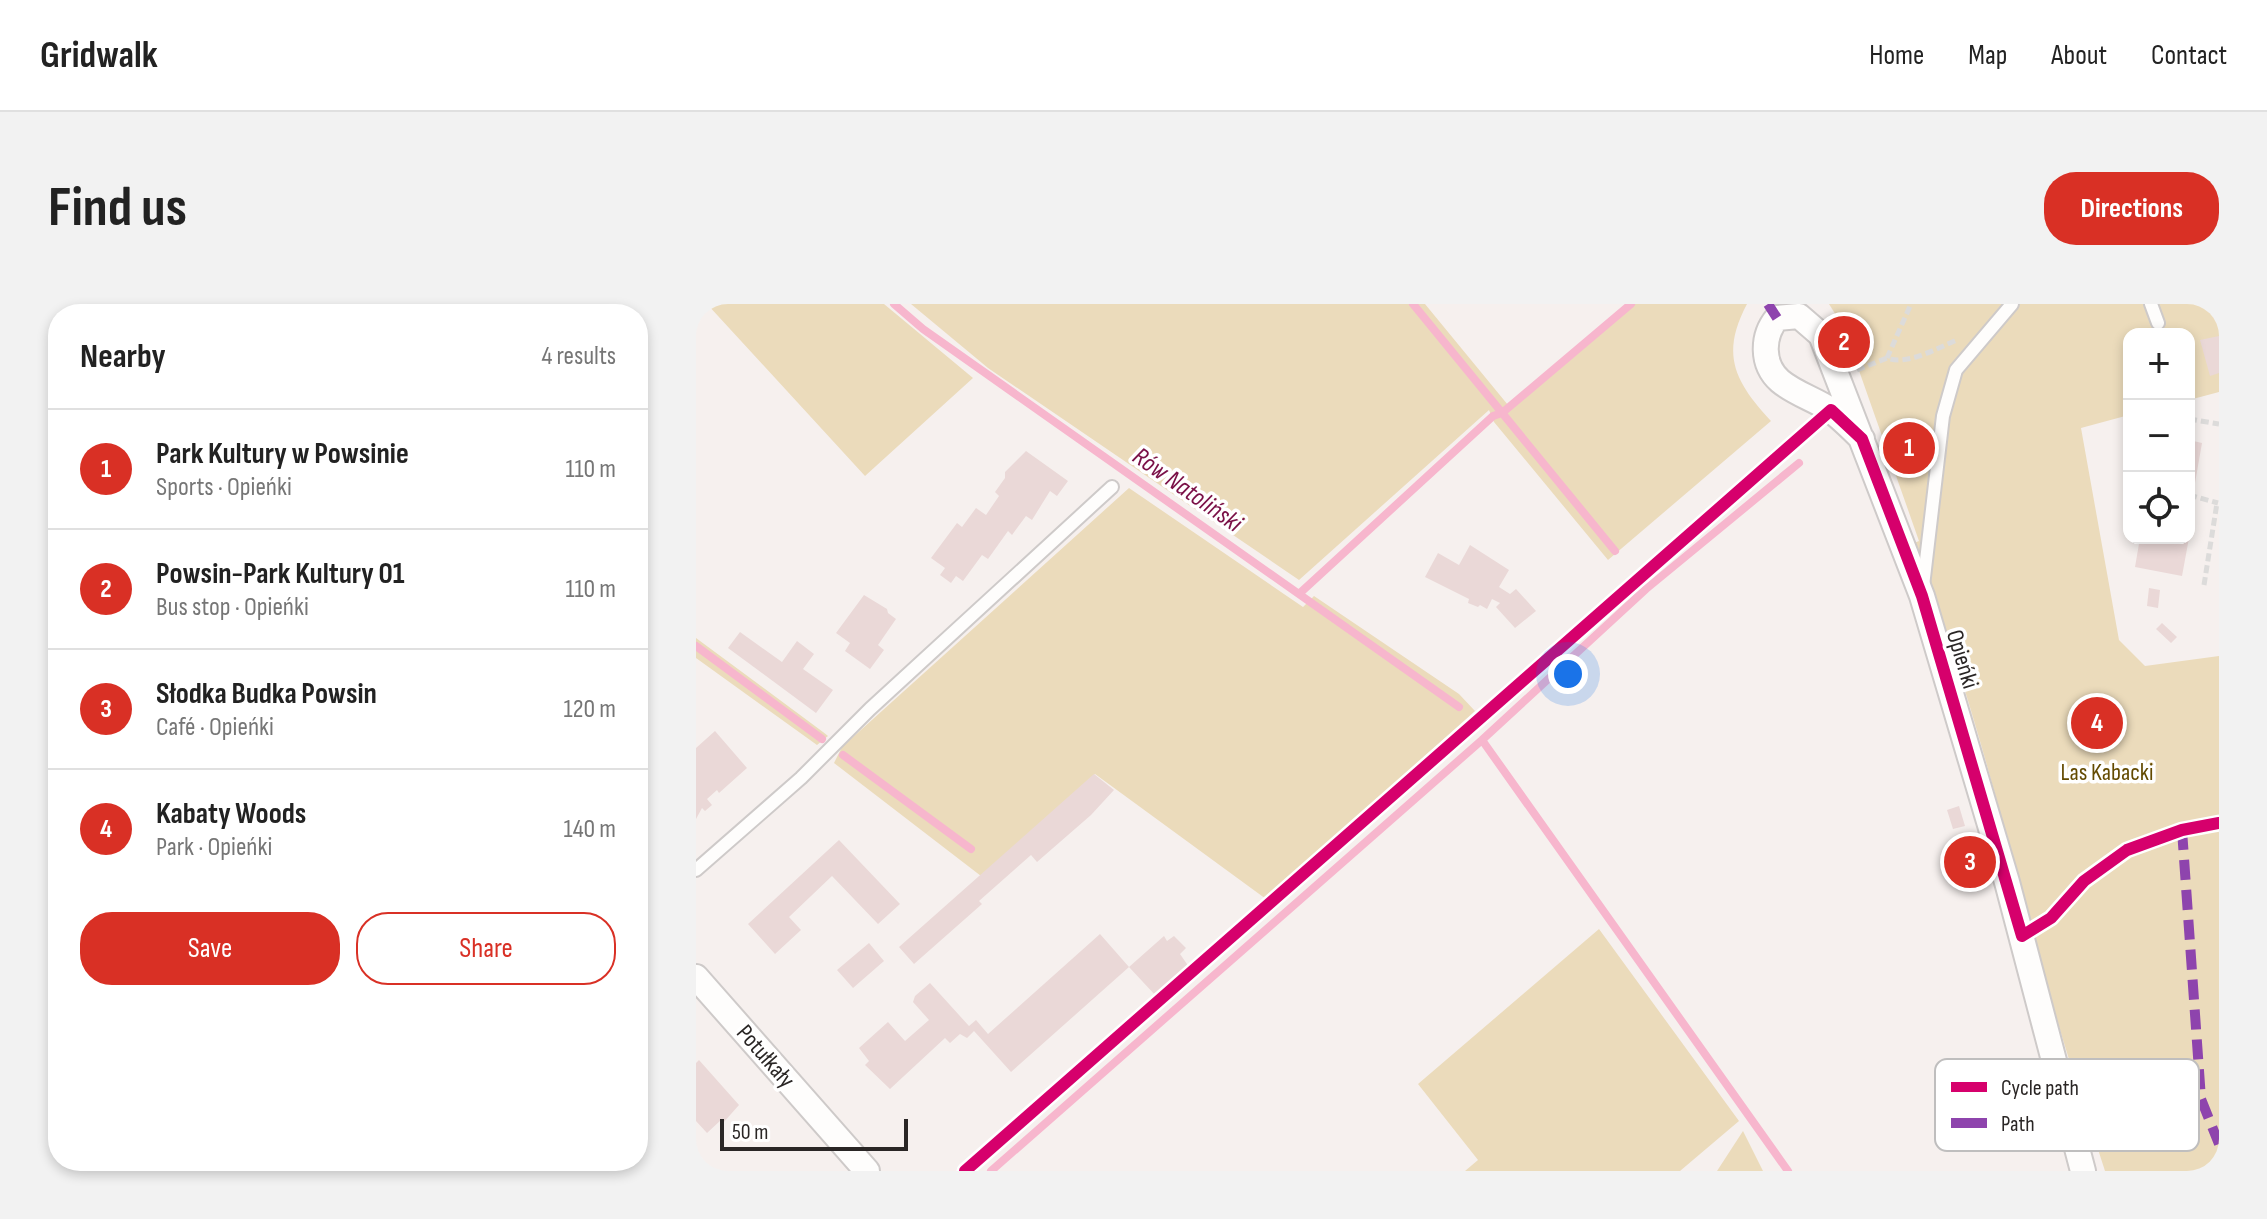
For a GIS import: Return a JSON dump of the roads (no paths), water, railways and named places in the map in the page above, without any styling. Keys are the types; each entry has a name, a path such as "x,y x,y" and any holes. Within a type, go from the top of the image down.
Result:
{"street":[{"name":"Opieńki","path":"1862,439 1831,410 1778,380 1765,356 1765,339 1777,318 1799,316 1821,335 1862,439 1922,596 2007,882 2054,1059"},
{"name":"Potułkały","path":"696,977 867,1171"},
{"name":"Opieńki","path":"2078,1151 2083,1171"}],"lane":[{"path":"1922,596 1943,416 1956,370 2012,304"},
{"path":"2151,304 2158,323"},
{"path":"696,870 801,778 870,709 1112,487"}],"waterway":[{"name":"Rów Natoliński","path":"894,304 923,329 1459,707"},
{"path":"1413,304 1615,551"},
{"path":"1300,593 1493,416 1502,413 1631,304"},
{"name":"Rów Natoliński","path":"991,1171 1482,740 1646,589 1799,463"},
{"path":"696,646 822,739"},
{"path":"1482,740 1788,1171"},
{"path":"843,755 971,849"}],"place":[{"name":"Powsin-Park Kultury 01","path":"1844,342"},
{"name":"Park Kultury w Powsinie","path":"1909,448"},
{"name":"Kabaty Woods","path":"2097,723"},
{"name":"Słodka Budka Powsin","path":"1970,862"}],"park label":[{"name":"Las Kabacki","path":"2107,772"}]}
